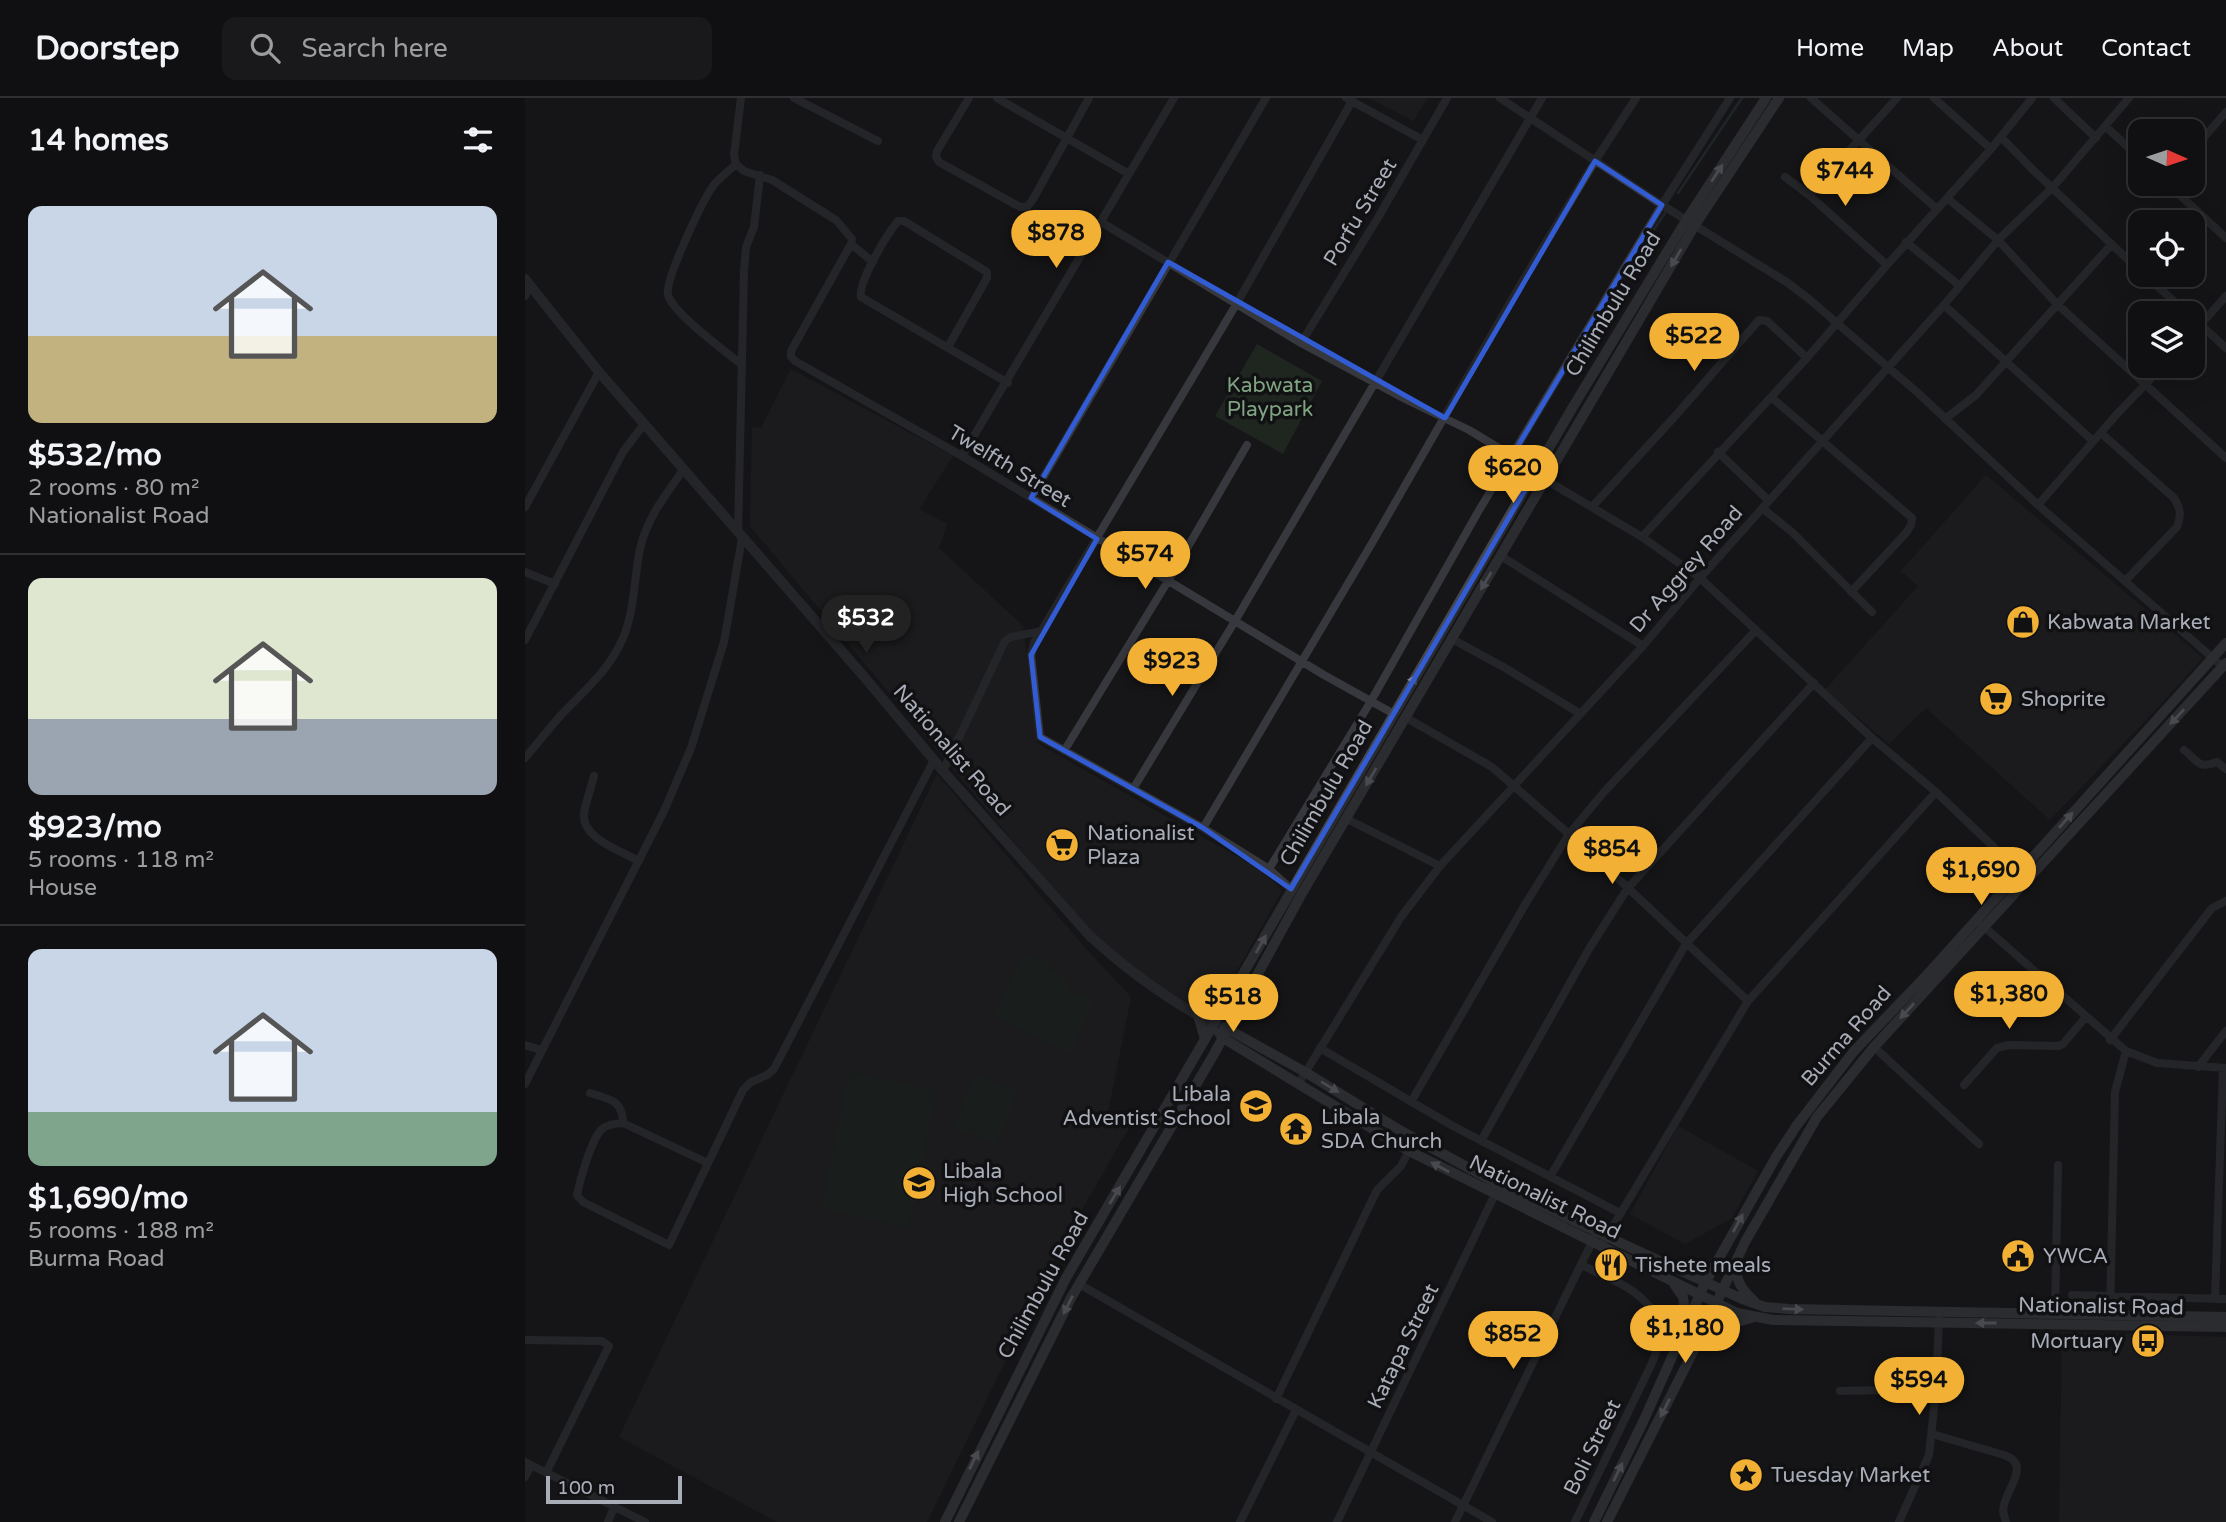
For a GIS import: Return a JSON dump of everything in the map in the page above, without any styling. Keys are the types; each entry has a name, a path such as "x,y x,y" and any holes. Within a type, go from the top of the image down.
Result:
{"main road":[{"name":"Chilimbulu Road","path":"959,1522 1079,1284 1236,1016 1301,895 1347,819 1400,715 1535,473 1766,98"},
{"name":"Chilimbulu Road","path":"945,1522 1066,1278 1156,1127 1291,889 1400,715 1452,639 1546,480 1691,222 1779,98"},
{"name":"Burma Road","path":"1607,1522 1694,1351 1737,1258 1770,1195 1817,1117 1980,924 2226,643"},
{"name":"Burma Road","path":"2023,876 2225,665"},
{"name":"Burma Road","path":"1594,1522 1643,1422 1699,1295 1776,1157 1854,1051 1980,924"},
{"path":"1205,1039 1198,1015 1215,1014 1223,1010"},
{"path":"1236,1016 1237,1026 1250,1041"},
{"name":"Nationalist Road","path":"1214,1024 1248,1054 1409,1151 1599,1239 1762,1306 1789,1310 1939,1318 2226,1327"},
{"name":"Nationalist Road","path":"1226,1033 1250,1041 1305,1072 1497,1190"},
{"path":"1215,1052 1227,1050 1248,1054"},
{"name":"Nationalist Road","path":"1599,1239 1699,1295 1737,1313 1761,1318 1939,1318 2055,1314 2226,1317"},
{"path":"1737,1258 1740,1286 1753,1301 1762,1306"},
{"path":"1680,1271 1701,1272 1717,1261"},
{"path":"1672,1281 1683,1297 1685,1327"},
{"path":"1694,1351 1702,1341 1723,1326 1735,1321 1761,1318"}],"street":[{"path":"741,98 734,155 736,164 744,171 772,180 836,220 852,239 851,244 873,262"},
{"path":"794,98 878,141"},
{"path":"969,98 936,157 939,162 1020,207 1027,206 1032,201 1089,98"},
{"path":"997,98 1129,174"},
{"path":"962,456 1008,383 1174,98"},
{"path":"1031,498 1266,98"},
{"name":"Porfu Street","path":"1301,343 1447,98"},
{"path":"1500,98 1788,283 1838,322 2038,505 2126,580 2147,602 2225,665"},
{"path":"1133,789 1235,621 1542,98"},
{"path":"1203,828 1445,418 1519,286 1636,98"},
{"path":"1269,870 1371,701 1459,544 1730,98"},
{"path":"1811,98 1937,209"},
{"path":"1809,195 1897,98"},
{"path":"1934,98 1991,149"},
{"path":"1642,537 1807,358 1906,242 1991,149 2032,98"},
{"path":"2054,98 2095,138"},
{"name":"Dr Aggrey Road","path":"1299,1083 1401,917 1440,866 1643,646 1765,504 1944,305 1998,240 2053,187 2129,98"},
{"path":"1291,889 1269,870 1203,828 1040,737 1031,655 1034,643 1237,303 1349,100 1423,140"},
{"path":"2205,136 2226,112"},
{"path":"2105,126 2128,147"},
{"path":"2001,137 2128,260"},
{"path":"736,164 713,186 682,248 668,283 667,293 672,304 742,365"},
{"path":"525,1083 664,811 691,748 725,642 740,536 746,247 754,227 760,175"},
{"path":"1785,177 1887,265"},
{"path":"2181,196 2224,234"},
{"path":"1947,198 1998,240 2057,304 2226,458"},
{"path":"948,347 988,272 904,221 898,221 873,262 859,292 860,297 1008,383"},
{"path":"1101,222 1301,343 1445,418 1512,456 1535,473"},
{"path":"1906,242 1960,286"},
{"name":"Twelfth Street","path":"851,244 791,351 791,357 962,456 1302,661 1492,768 1569,835 1748,1001"},
{"path":"1945,419 1976,395 2111,245"},
{"path":"525,296 528,283"},
{"name":"Nationalist Road","path":"528,283 599,372 740,536 1089,935 1157,990 1214,1024"},
{"path":"2158,287 2174,301"},
{"path":"2205,319 2226,296"},
{"path":"1944,305 2093,441"},
{"path":"1592,507 1759,320 1767,321 1807,358"},
{"path":"2205,329 2226,348"},
{"path":"525,507 599,372"},
{"path":"2038,505 2153,378"},
{"path":"1771,397 1912,519 1906,533 1851,592"},
{"path":"525,640 623,452 644,424"},
{"path":"2101,433 2165,489 2180,508 2181,518 2177,527 2126,580"},
{"path":"1064,751 1247,445"},
{"path":"1718,452 1791,532 1872,612"},
{"path":"525,758 614,657 631,611 640,550 647,528 659,502 684,469"},
{"path":"1546,480 1642,537 1700,578 2023,876"},
{"path":"1501,556 1643,646"},
{"path":"525,572 555,584"},
{"path":"1411,1102 1532,893 1569,835 1604,792 1756,630"},
{"path":"943,771 1005,641 1011,637 1042,631"},
{"path":"1452,639 1579,713"},
{"path":"1481,1141 1589,949 1627,889 1814,683"},
{"path":"1551,1177 1686,944 1872,738"},
{"path":"2184,750 2203,765 2209,766 2217,762 2226,769"},
{"path":"708,1163 623,1123 613,1124 599,1132 577,1195 583,1202 669,1245 743,1090 751,1082 774,1069 934,760"},
{"path":"594,776 584,814 585,822 598,839 639,860"},
{"path":"1455,1522 1581,1265 1620,1213 1748,1001 1935,792"},
{"path":"1347,819 1440,866"},
{"path":"2110,1040 2212,908 2226,901"},
{"path":"1980,924 2110,1040 2126,1051 2147,1062 2225,1068 2215,1299"},
{"path":"1963,1085 1997,1048 2008,1045 2058,1046 2063,1044 2085,1018"},
{"path":"2198,1067 2226,1031"},
{"path":"525,1045 541,1050"},
{"path":"1874,1047 1979,1144"},
{"path":"1320,1048 1481,1141 1620,1213"},
{"path":"2110,1314 2115,1092 2126,1051"},
{"path":"590,1093 614,1101 620,1106 623,1123"},
{"path":"1276,1399 1377,1190 1401,1166 1415,1139"},
{"path":"2055,1314 2058,1165"},
{"name":"Katapa Street","path":"1337,1522 1497,1190"},
{"name":"Boli Street","path":"1575,1522 1652,1363 1660,1341 1658,1324 1643,1298 1618,1282 1581,1265"},
{"path":"1079,1284 1492,1522"},
{"path":"2072,1294 2226,1299"},
{"path":"1899,1522 1929,1455 1936,1389 1939,1318"},
{"path":"525,1340 602,1340 609,1346 546,1473"},
{"path":"1840,1391 1936,1389"},
{"path":"1240,1522 1296,1410"},
{"path":"1932,1434 2004,1455 2015,1461 2017,1474 2004,1505 2006,1522"},
{"path":"525,1477 528,1464 645,1522"},
{"path":"1830,1472 1920,1478"},
{"path":"608,1522 614,1507"}],"highlighted area":[{"path":"1595,161 1662,205 1512,456 1535,473 1291,889 1203,828 1040,737 1031,655 1097,539 1031,498 1168,262 1445,418"}],"shaded area":[{"path":"1369,98 1428,98 1413,121"},
{"path":"791,369 953,456 919,509 947,524 939,548 1023,626 1037,743 1264,872 1282,891 1212,1015 1154,985 1094,938 750,526 752,427 761,428"},
{"name":"Kabwata Market","path":"1986,475 2203,658 2050,820 1926,708 1889,744 1825,690 1918,586 1901,571"},
{"name":"Libala High School","path":"937,774 1087,950 1131,997 1108,1112 1131,1124 1064,1241 927,1522 777,1522 619,1437"},
{"path":"1678,1126 1758,1171 1732,1218 1685,1244 1630,1214"},
{"path":"2062,1332 2226,1337 2226,1522 2059,1522"}],"green space":[{"name":"Kabwata Playpark","path":"1257,344 1322,381 1283,454 1215,416"},
{"path":"1023,954 1050,961 1051,971 1067,979 1067,990 1093,999 1072,1053 993,1017"},
{"path":"849,1072 937,1090 908,1228 821,1209"},
{"path":"975,1074 1018,1091 996,1145 954,1127"}],"waterway":[{"path":"1678,193 1742,98"},
{"path":"1646,242 1665,213"}],"place":[{"name":"Kabwata Market","path":"2023,622"},
{"name":"Shoprite","path":"1996,699"},
{"name":"Nationalist Plaza","path":"1062,845"},
{"name":"Libala Adventist School","path":"1256,1106"},
{"name":"Libala SDA Church","path":"1296,1129"},
{"name":"Libala High School","path":"919,1183"},
{"name":"YWCA","path":"2018,1256"},
{"name":"Tishete meals","path":"1611,1265"},
{"name":"Mortuary","path":"2148,1341"},
{"name":"Tuesday Market","path":"1746,1475"}]}
